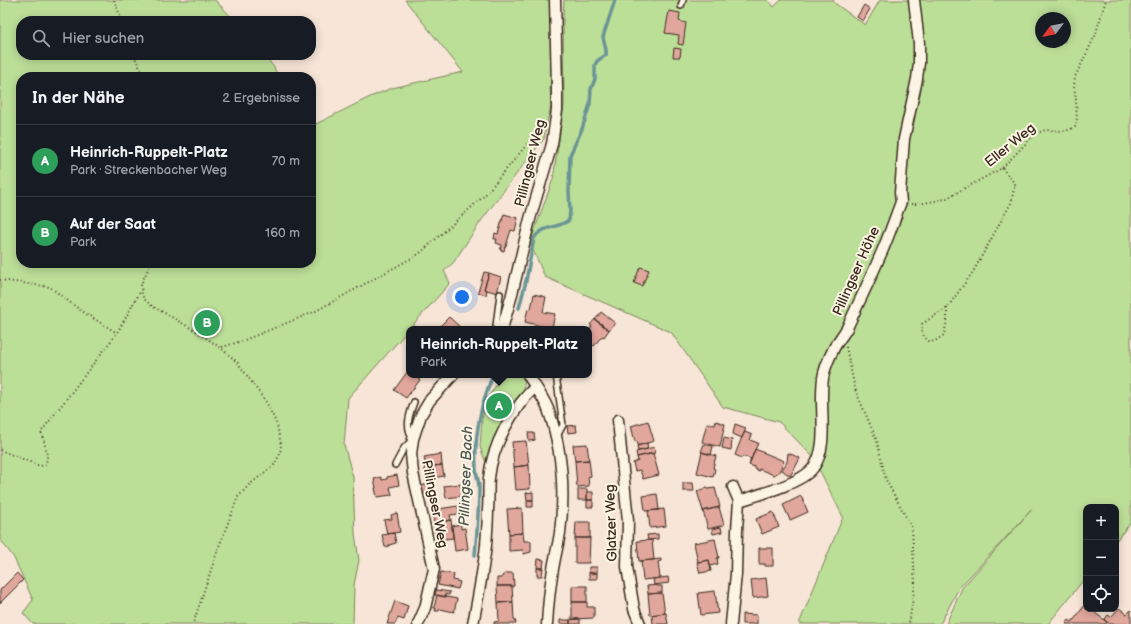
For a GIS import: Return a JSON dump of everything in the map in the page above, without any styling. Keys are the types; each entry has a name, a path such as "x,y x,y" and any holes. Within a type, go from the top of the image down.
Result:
{"street":[{"name":"Pillingser Weg","path":"503,326 512,298 530,219 552,144 557,110 555,0"},
{"name":"Pillingser Höhe","path":"739,501 766,493 807,475 818,460 821,452 822,386 828,362 834,347 844,335 880,256 901,202 900,193 904,139 919,63 919,43 914,1"},
{"name":"Pillingser Weg","path":"418,624 425,608 434,569 413,473 411,454 412,439 421,415 430,400 450,378"},
{"path":"530,378 547,408 556,437 561,470 563,504 547,624"},
{"path":"473,624 481,585 486,546 489,478 492,458 504,430 517,407 535,387"},
{"name":"Glatzer Weg","path":"618,420 628,521 627,567 634,609 640,624"},
{"path":"732,624 736,574 736,530 739,501 733,487"}],"lane":[{"path":"496,326 500,294"},
{"path":"556,378 563,425 556,437"},
{"path":"395,465 404,448 412,439 409,433 409,414 414,402"}],"path":[{"path":"114,0 120,16"},
{"name":"Eller Weg","path":"901,202 919,204 945,200 1002,168 1035,134 1045,130 1066,132 1075,127 1075,77 1095,36 1106,0"},
{"path":"136,60 142,72"},
{"path":"221,348 314,312 419,254 484,196 557,110"},
{"path":"947,308 947,320 944,335 935,341 930,342 924,338 921,329 922,324 947,308 973,272 1011,203 1015,184 1002,168"},
{"path":"149,268 141,284 144,299 152,306 196,330 221,348 238,363 266,402 277,425 281,445 280,454 274,465 249,485 238,497 218,549 193,624"},
{"path":"0,280 50,287 80,310 117,333"},
{"path":"0,450 40,466 45,465 47,462 47,455 41,432 117,333 141,290"},
{"path":"844,335 855,389 877,441 886,480 912,528 915,584 910,624"}],"green space":[{"path":"0,0 215,0 230,16 16,16 16,60 268,60 276,72 16,72 16,268 316,268 316,124 370,97 392,88 463,72 405,0 561,0 550,88 551,107 544,139 481,221 453,263 444,271 450,283 412,326 406,326 406,333 348,398 344,445 353,477 355,534 359,560 354,585 353,624 33,624 23,613 33,600 14,558 0,539"},
{"path":"564,0 768,0 774,7 781,0 834,0 833,2 865,25 880,0 1131,0 1131,522 1119,537 1119,504 1083,504 1083,581 1048,624 946,624 962,588 1033,508 959,588 940,624 799,624 843,517 813,457 779,422 723,407 671,332 545,277 530,243 553,179 564,106"},
{"path":"501,378 524,378 525,380 523,391 507,413 498,440 486,463 480,447 482,419 487,399"}],"building":[{"path":"864,5 870,9 863,21 857,17"},
{"path":"669,11 680,13 679,21 686,23 683,45 678,44 679,35 665,33"},
{"path":"674,48 681,49 680,57 673,57"},
{"path":"504,214 518,218 515,231 511,230 504,251 500,250 502,245 496,243 497,239 494,239 495,233 498,234"},
{"path":"640,267 649,270 642,286 634,283"},
{"path":"484,272 489,273 484,289 487,290 486,295 478,292"},
{"path":"489,273 501,277 497,293 484,289"},
{"path":"534,294 546,297 543,312 555,314 552,326 541,326 525,322 528,308 531,309"},
{"path":"601,312 615,323 609,330 595,320"},
{"path":"449,317 459,326 440,326"},
{"path":"595,319 609,330 594,346 592,344 592,326 590,325"},
{"path":"406,374 406,378 417,378 420,380 406,398 394,390"},
{"path":"494,397 503,400 500,410 491,408"},
{"path":"648,421 654,441 637,446 637,441 635,442 631,426"},
{"path":"716,421 725,424 720,447 702,442 707,423 715,425"},
{"path":"735,424 746,428 742,438 733,434"},
{"path":"576,425 577,432 568,433 567,426"},
{"path":"745,432 752,435 750,440 758,443 750,462 751,459 743,456 742,458 735,455"},
{"path":"528,433 534,433 535,440 529,441"},
{"path":"724,438 732,440 731,450 722,448"},
{"path":"526,441 529,465 514,467 512,442"},
{"path":"647,443 648,449 638,451 637,446"},
{"path":"587,444 589,460 575,461 573,445"},
{"path":"704,444 713,446 711,455 701,452"},
{"path":"654,447 655,453 637,457 636,452"},
{"path":"755,449 784,461 779,472 774,475 759,469 759,471 755,469 755,467 749,465"},
{"path":"702,452 716,456 713,468 715,469 713,477 697,473"},
{"path":"653,453 659,475 643,479 640,470 635,471 633,463 638,461 637,457"},
{"path":"788,453 800,458 790,476 782,470 787,462"},
{"path":"441,454 442,465 426,467 424,457"},
{"path":"589,460 591,476 588,477 589,486 577,487 575,461"},
{"path":"426,462 426,467 442,465 444,476 426,479 424,463"},
{"path":"529,465 530,489 516,490 514,467"},
{"path":"397,475 399,485 390,487 392,495 377,497 374,479 381,477 382,480 387,479 387,477"},
{"path":"683,483 693,483 694,491 683,491"},
{"path":"429,484 431,493 422,495 420,486"},
{"path":"460,484 464,491 462,496 446,498 444,486"},
{"path":"706,487 708,489 715,488 720,507 703,511 697,491"},
{"path":"578,489 587,489 587,500 578,500"},
{"path":"533,492 533,500 527,500 526,493"},
{"path":"587,492 593,492 593,500 587,500"},
{"path":"657,494 659,510 645,511 643,496"},
{"path":"801,496 808,512 790,520 783,505"},
{"path":"527,500 533,500 533,507 527,507"},
{"path":"587,500 593,500 593,507 587,507"},
{"path":"458,506 459,514 450,515 451,520 434,523 432,510"},
{"path":"719,507 724,525 708,529 703,511"},
{"path":"522,508 523,533 509,534 507,509"},
{"path":"664,509 666,526 650,528 648,511"},
{"path":"773,512 779,527 762,534 756,519"},
{"path":"397,513 400,532 387,534 384,520 392,519 391,515"},
{"path":"451,520 453,538 436,540 434,523"},
{"path":"576,522 590,522 590,538 575,538"},
{"path":"461,524 461,529 465,528 468,549 455,551 452,526"},
{"path":"721,527 722,532 713,534 712,529"},
{"path":"394,533 396,543 385,547 382,535"},
{"path":"523,533 524,541 531,541 531,552 524,554 523,550 509,551 509,534"},
{"path":"658,534 658,539 648,540 647,535"},
{"path":"575,538 590,538 589,563 575,563"},
{"path":"715,539 719,558 717,558 718,564 710,566 709,560 698,562 694,543"},
{"path":"652,540 654,560 639,561 637,541"},
{"path":"759,548 773,548 773,566 759,564"},
{"path":"538,559 544,560 543,568 537,568"},
{"path":"661,559 661,561 658,562 660,578 643,580 641,561"},
{"path":"709,560 711,571 700,573 697,562"},
{"path":"589,567 597,567 597,573 589,573"},
{"path":"537,568 543,568 542,576 537,576"},
{"path":"441,572 454,574 453,580 460,582 458,589 438,585"},
{"path":"17,573 23,580 0,603 0,590"},
{"path":"506,573 513,573 514,586 497,586 497,578 502,578 502,576"},
{"path":"589,573 597,573 597,579 589,579"},
{"path":"668,577 669,583 654,585 653,579"},
{"path":"766,578 768,596 753,598 751,580"},
{"path":"497,586 512,586 513,602 498,603"},
{"path":"572,586 587,586 587,602 572,602"},
{"path":"647,586 662,586 662,593 648,594"},
{"path":"436,590 450,592 449,595 445,594 445,597 435,595"},
{"path":"715,591 718,613 701,615 698,593"},
{"path":"662,593 665,613 650,615 648,594"},
{"path":"437,595 457,599 454,612 440,609 439,611 435,611 436,608 434,608"},
{"path":"395,601 408,606 404,620 398,618 395,624 387,624"},
{"path":"513,602 514,619 516,624 494,624 494,622 499,621 498,603"},
{"path":"572,602 587,602 587,607 594,607 594,618 572,619"},
{"path":"1083,608 1083,612 1094,612 1107,622 1106,624 1066,624 1069,620 1072,622"},
{"path":"1119,608 1127,614 1131,610 1131,624 1110,624 1104,620 1108,615 1111,617 1115,612 1119,612"},
{"path":"666,613 668,624 653,624 652,615"},
{"path":"742,614 757,615 757,624 742,624"},
{"path":"580,619 580,624 570,624 570,620"},
{"path":"560,620 570,620 570,624 560,624"}],"waterway":[{"name":"Pillingser Bach","path":"519,308 534,238 542,231 560,225 569,220 570,155 582,129 590,104 591,89 595,79 595,65 597,61 606,55 603,37 615,0"},
{"name":"Pillingser Bach","path":"475,555 479,487 476,471 477,433 485,397 492,378"}],"place":[{"name":"Auf der Saat","path":"207,323"},
{"name":"Heinrich-Ruppelt-Platz","path":"499,406"}]}
